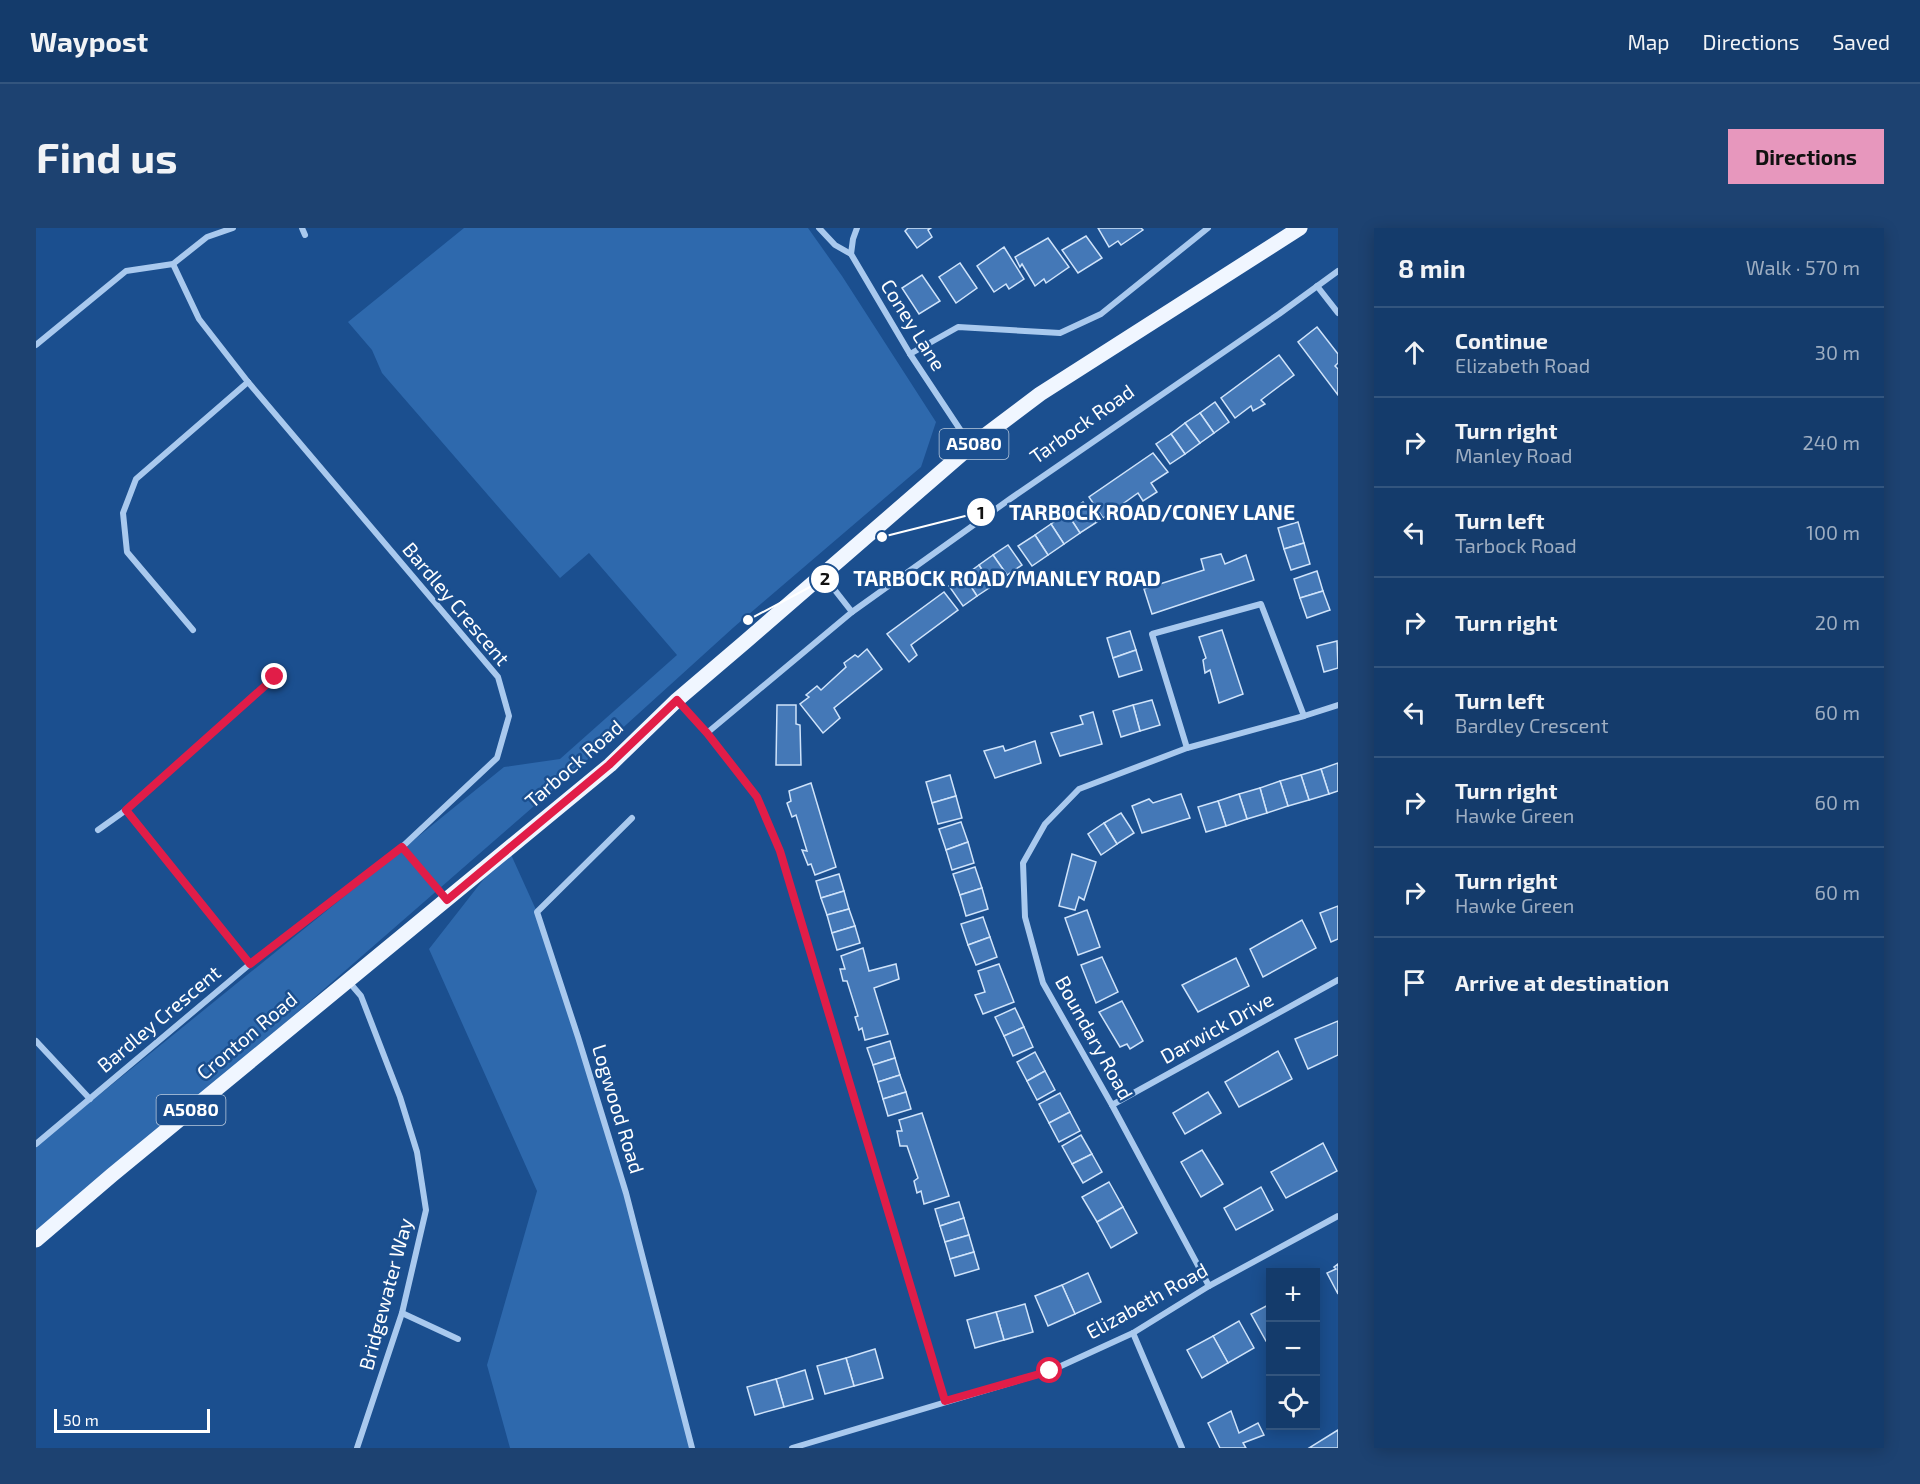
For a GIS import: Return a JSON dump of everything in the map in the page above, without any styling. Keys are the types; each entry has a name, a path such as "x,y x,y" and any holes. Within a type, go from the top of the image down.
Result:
{"main road":[{"name":"Tarbock Road","path":"347,980 609,765 677,700 971,446 1040,394 1300,228"},
{"name":"Cronton Road","path":"36,1240 347,980"}],"street":[{"path":"36,345 126,272 173,264 207,237 232,228"},
{"path":"302,228 305,235"},
{"name":"Coney Lane","path":"819,228 835,244 851,254 910,354 971,446"},
{"path":"851,254 857,228"},
{"path":"910,354 958,327 1060,333 1101,314 1209,228"},
{"name":"Bardley Crescent","path":"36,1144 250,964 402,847 497,758 509,716 498,677 248,382 200,319 173,264"},
{"name":"Tarbock Road","path":"707,733 852,612 1338,271"},
{"path":"1317,286 1338,313"},
{"path":"193,630 127,552 123,513 136,479 248,382"},
{"path":"823,574 852,612"},
{"path":"1187,748 1152,634 1261,604 1304,716"},
{"path":"98,830 126,810 275,677"},
{"path":"677,700 707,733 757,797 780,851 945,1401"},
{"name":"Boundary Road","path":"1209,1286 1112,1105 1043,983 1024,917 1023,863 1045,824 1079,789 1187,748 1338,705"},
{"path":"126,810 250,964"},
{"name":"Logwood Road","path":"632,818 537,912 626,1193 692,1448"},
{"path":"402,847 447,900"},
{"name":"Bridgewater Way","path":"347,980 361,996 400,1097 417,1152 426,1210 402,1313 357,1448"},
{"name":"Darwick Drive","path":"1112,1105 1338,980"},
{"path":"36,1041 90,1099"},
{"name":"Elizabeth Road","path":"792,1448 1050,1371 1133,1333 1209,1286 1338,1216"},
{"path":"402,1313 458,1339"},
{"path":"1133,1333 1182,1448"}],"shaded area":[{"path":"464,228 808,228 842,276 936,422 921,467 734,627 595,753 36,1240 36,1146 504,767 560,759 677,655 589,553 560,578 382,373 372,350 348,322"},
{"path":"508,848 537,912 626,1193 692,1448 510,1448 487,1365 537,1191 429,949"}],"building":[{"path":"908,228 931,228 928,230 932,237 917,248 905,231"},
{"path":"1098,228 1141,228 1143,230 1121,245 1118,241 1109,247"},
{"path":"1086,236 1102,258 1078,273 1062,250"},
{"path":"1048,238 1069,267 1046,283 1044,279 1035,286 1015,257"},
{"path":"1004,247 1024,279 1009,289 1006,284 994,292 977,266"},
{"path":"960,263 977,288 956,303 939,277"},
{"path":"922,275 940,301 919,314 902,288"},
{"path":"1317,327 1338,354 1338,363 1335,366 1338,369 1338,395 1298,342"},
{"path":"1279,355 1294,375 1261,400 1265,404 1253,411 1251,406 1235,418 1221,398"},
{"path":"1215,402 1229,422 1214,433 1200,413"},
{"path":"1200,413 1214,433 1200,443 1185,423"},
{"path":"1185,423 1200,443 1185,454 1171,434"},
{"path":"1171,434 1185,454 1170,464 1156,444"},
{"path":"1153,453 1168,472 1151,483 1157,492 1143,501 1138,493 1103,518 1089,497"},
{"path":"1083,502 1097,522 1080,533 1067,513"},
{"path":"1067,513 1080,533 1064,544 1051,524"},
{"path":"1298,522 1304,543 1284,549 1278,528"},
{"path":"1051,524 1064,544 1048,555 1035,535"},
{"path":"1035,535 1048,555 1032,566 1018,546"},
{"path":"1304,543 1310,564 1291,570 1284,549"},
{"path":"1008,545 1022,565 1007,575 993,555"},
{"path":"1221,554 1225,564 1246,555 1254,580 1152,614 1144,589 1204,570 1201,559"},
{"path":"993,555 1007,575 992,586 979,565"},
{"path":"979,565 992,586 977,596 964,576"},
{"path":"1317,571 1323,591 1300,598 1294,579"},
{"path":"964,576 977,596 963,606 949,586"},
{"path":"1323,591 1330,610 1307,618 1300,598"},
{"path":"944,592 958,610 911,645 917,655 909,662 887,634"},
{"path":"1222,630 1243,694 1219,703 1210,670 1205,673 1203,660 1206,658 1199,637"},
{"path":"1130,631 1136,650 1113,658 1107,638"},
{"path":"1337,641 1338,668 1324,672 1317,646"},
{"path":"867,649 882,669 834,708 840,718 823,733 800,704 809,697 806,695 817,686 821,690 846,667 844,663 855,655 858,657"},
{"path":"1136,650 1142,670 1119,677 1113,658"},
{"path":"1152,700 1160,725 1140,731 1133,705"},
{"path":"777,705 796,705 796,724 800,725 801,765 776,765"},
{"path":"1133,705 1140,731 1121,737 1113,711"},
{"path":"1093,712 1102,744 1060,756 1051,733 1083,724 1080,716"},
{"path":"1035,741 1041,763 995,778 984,751 1003,746 1005,751"},
{"path":"1338,763 1338,791 1329,794 1321,769"},
{"path":"1321,769 1329,794 1309,800 1301,775"},
{"path":"950,775 956,796 932,803 926,782"},
{"path":"1301,775 1309,800 1288,806 1280,781"},
{"path":"1280,781 1288,806 1267,813 1260,788"},
{"path":"811,783 836,867 815,875 802,850 807,851 796,815 792,817 787,803 791,801 789,791"},
{"path":"1260,788 1267,813 1247,819 1239,794"},
{"path":"1181,794 1190,818 1142,833 1132,806 1149,799 1153,803"},
{"path":"1239,794 1247,819 1226,826 1218,801"},
{"path":"956,796 962,818 938,824 932,803"},
{"path":"1218,801 1226,826 1206,832 1198,807"},
{"path":"1121,813 1134,833 1117,844 1104,823"},
{"path":"961,822 968,842 946,850 939,829"},
{"path":"1104,823 1117,844 1101,855 1088,834"},
{"path":"968,842 974,863 952,870 946,850"},
{"path":"1072,854 1096,862 1084,900 1079,897 1075,910 1059,906"},
{"path":"975,867 982,888 960,895 953,874"},
{"path":"839,874 844,891 821,898 816,881"},
{"path":"982,888 988,909 966,916 960,895"},
{"path":"844,891 849,909 827,915 821,898"},
{"path":"1338,906 1338,939 1331,942 1320,913"},
{"path":"849,909 855,926 832,933 827,915"},
{"path":"1087,910 1100,947 1078,955 1065,918"},
{"path":"983,917 990,937 968,945 961,924"},
{"path":"1302,920 1316,948 1263,977 1250,949"},
{"path":"855,926 860,943 837,950 832,933"},
{"path":"990,937 997,957 976,965 968,945"},
{"path":"863,948 869,971 896,964 899,979 874,988 888,1034 865,1040 862,1028 859,1030 855,1017 858,1016 847,981 843,981 840,969 845,969 841,956"},
{"path":"1102,957 1118,992 1096,1003 1081,965"},
{"path":"1236,958 1249,986 1198,1012 1182,985"},
{"path":"999,964 1014,1002 983,1014 975,995 985,992 978,971"},
{"path":"1122,1001 1143,1041 1130,1049 1127,1044 1120,1047 1099,1012"},
{"path":"1015,1008 1024,1027 1004,1036 995,1017"},
{"path":"1338,1021 1338,1055 1308,1069 1295,1039"},
{"path":"1024,1027 1033,1047 1013,1056 1004,1036"},
{"path":"890,1041 895,1058 873,1065 867,1048"},
{"path":"1278,1051 1292,1079 1239,1107 1225,1082"},
{"path":"1035,1052 1045,1071 1027,1081 1017,1062"},
{"path":"895,1058 900,1075 878,1082 873,1065"},
{"path":"1045,1071 1055,1090 1037,1100 1027,1081"},
{"path":"900,1075 906,1092 883,1099 878,1082"},
{"path":"906,1092 911,1109 888,1116 883,1099"},
{"path":"1208,1092 1221,1113 1185,1134 1173,1113"},
{"path":"1060,1093 1070,1112 1049,1123 1039,1104"},
{"path":"1070,1112 1080,1131 1059,1142 1049,1123"},
{"path":"922,1113 949,1196 924,1204 921,1191 917,1193 914,1181 918,1178 907,1146 900,1146 897,1131 902,1131 899,1120"},
{"path":"1081,1135 1092,1154 1072,1164 1062,1146"},
{"path":"1323,1143 1337,1171 1286,1198 1271,1172"},
{"path":"1202,1150 1223,1184 1201,1197 1181,1162"},
{"path":"1092,1154 1102,1172 1083,1183 1072,1164"},
{"path":"1109,1182 1123,1207 1097,1222 1082,1197"},
{"path":"1261,1187 1273,1210 1236,1230 1224,1208"},
{"path":"959,1202 964,1218 940,1226 935,1209"},
{"path":"1123,1207 1137,1233 1111,1248 1097,1222"},
{"path":"964,1218 969,1235 945,1242 940,1226"},
{"path":"969,1235 974,1252 950,1259 945,1242"},
{"path":"974,1252 979,1269 955,1276 950,1259"},
{"path":"1338,1264 1338,1294 1327,1273 1336,1269 1334,1267"},
{"path":"1088,1273 1101,1302 1075,1314 1062,1285"},
{"path":"1062,1285 1075,1314 1048,1326 1035,1296"},
{"path":"1025,1304 1033,1332 1004,1340 996,1312"},
{"path":"1266,1306 1266,1341 1251,1314"},
{"path":"996,1312 1004,1340 975,1348 967,1320"},
{"path":"1239,1321 1254,1348 1228,1363 1213,1336"},
{"path":"1213,1336 1228,1363 1202,1378 1187,1350"},
{"path":"875,1349 883,1378 854,1386 846,1358"},
{"path":"846,1358 854,1386 825,1394 817,1366"},
{"path":"805,1370 813,1399 784,1407 776,1379"},
{"path":"776,1379 784,1407 755,1415 747,1387"},
{"path":"1231,1411 1239,1433 1258,1423 1264,1435 1243,1443 1246,1448 1220,1448 1208,1423"},
{"path":"1338,1430 1338,1448 1309,1448"}],"place":[{"name":"TARBOCK ROAD/CONEY LANE","path":"882,537"},
{"name":"TARBOCK ROAD/MANLEY ROAD","path":"748,620"}],"route":[{"path":"275,677 126,810 250,964 402,847 447,900 609,765 677,700 707,733 757,797 780,851 945,1401 1050,1371"}]}
